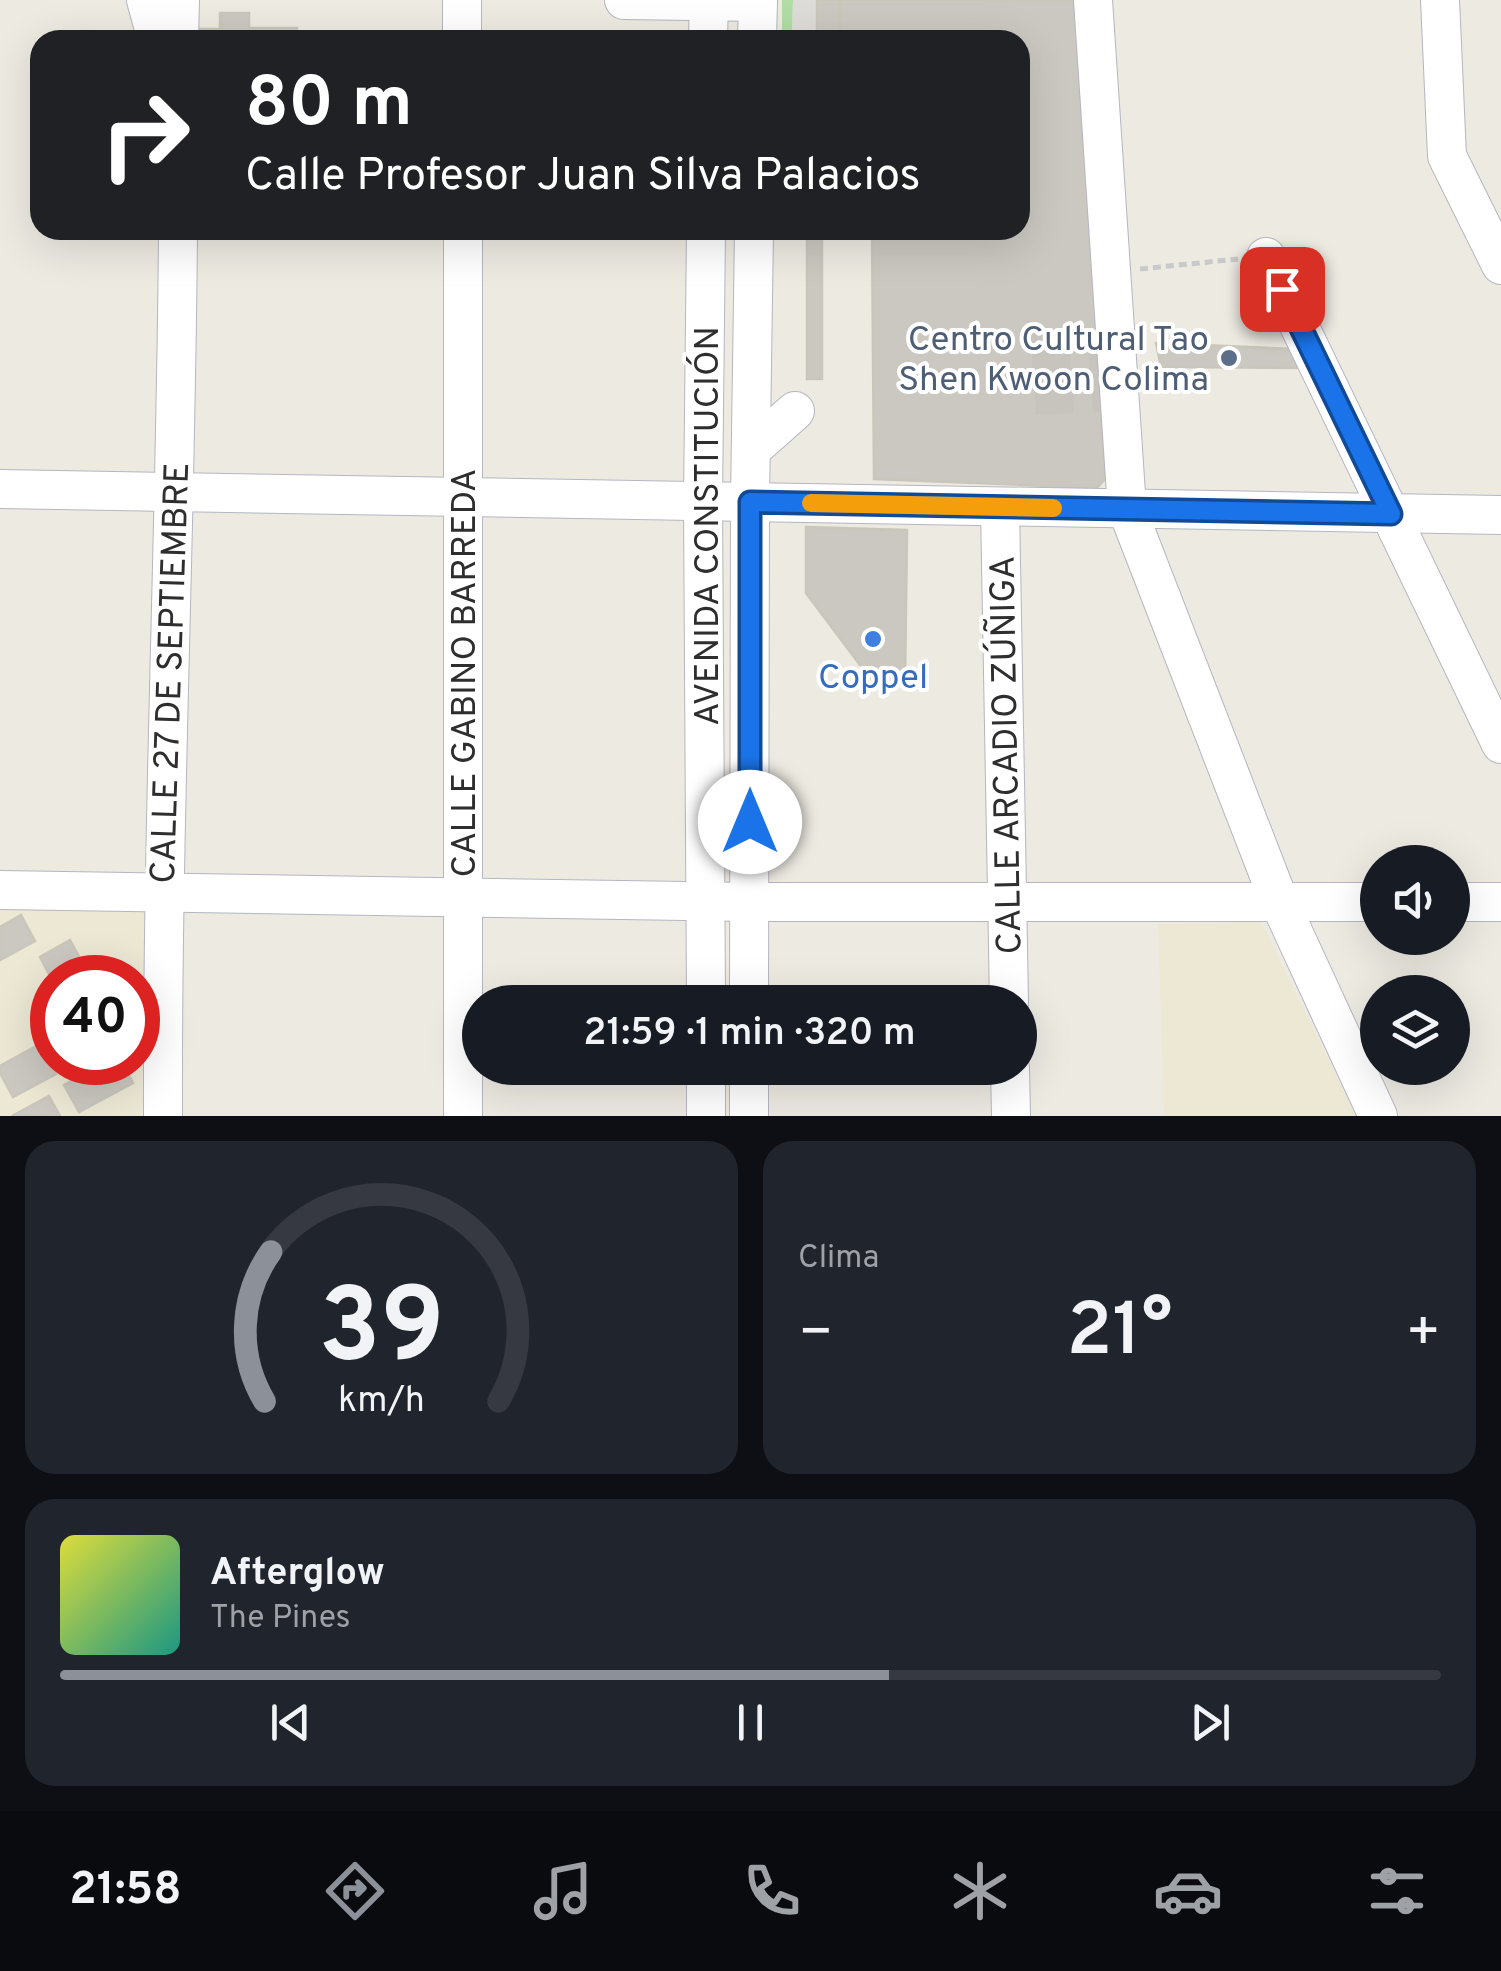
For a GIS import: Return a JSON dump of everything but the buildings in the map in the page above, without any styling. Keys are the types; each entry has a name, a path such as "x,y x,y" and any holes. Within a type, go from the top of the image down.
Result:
{"street":[{"path":"146,0 154,30"},
{"path":"179,30 180,0"},
{"path":"462,0 462,30"},
{"path":"624,0 758,1 757,30"},
{"path":"1092,0 1126,509 1279,901 1378,1116"},
{"path":"1440,0 1448,156 1501,265"},
{"path":"708,30 709,1"},
{"name":"CALLE 27 DE SEPTIEMBRE","path":"163,1116 162,893 176,492 178,240"},
{"name":"CALLE GABINO BARREDA","path":"463,240 463,1116"},
{"name":"AVENIDA CONSTITUCIÓN","path":"706,240 706,985"},
{"name":"AVENIDA CONSTITUCIÓN","path":"749,985 750,450 759,240"},
{"path":"1266,256 1501,744"},
{"path":"750,450 795,411"},
{"path":"0,489 1501,516"},
{"name":"CALLE ARCADIO ZÚÑIGA","path":"1000,507 1009,985"},
{"path":"0,890 750,902 1360,902"},
{"path":"1470,902 1501,902"},
{"path":"706,1085 706,1116"},
{"path":"748,1116 749,1085"},
{"path":"1010,1085 1011,1116"}],"path":[{"path":"1110,272 1266,256"}],"shaded area":[{"path":"793,0 840,0 840,30 792,30"},
{"path":"0,908 145,910 144,955 30,955 30,1085 142,1085 142,1116 0,1116"},
{"path":"1261,922 1356,1116 1164,1116 1158,924"}],"green space":[{"path":"782,0 793,0 792,30 782,30"}],"tunnel":[{"path":"1032,353 1115,352"},
{"path":"1035,396 1118,392"}],"slow traffic":[{"path":"811,503 1053,508"}],"place":[{"name":"Centro Cultural Tao Shen Kwoon Colima","path":"1229,358"},
{"name":"Coppel","path":"873,639"}],"route":[{"path":"750,822 750,502 1391,514 1282,289"}]}
